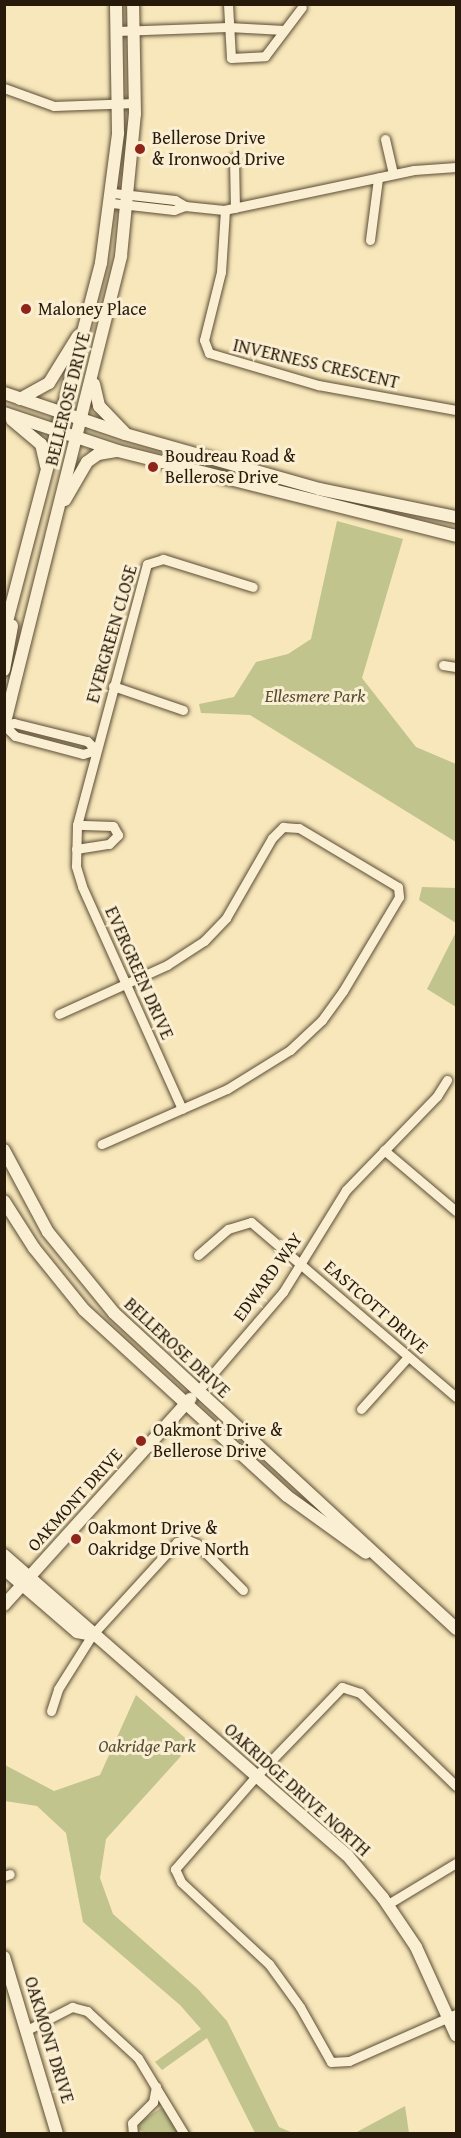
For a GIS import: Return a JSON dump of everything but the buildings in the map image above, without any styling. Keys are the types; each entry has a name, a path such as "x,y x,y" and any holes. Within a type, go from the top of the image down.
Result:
{"main road":[{"name":"BELLEROSE DRIVE","path":"4,633 20,577 29,529 60,431 90,312 112,198 119,104 116,4"},
{"name":"BELLEROSE DRIVE","path":"5,726 57,514 94,376 129,200 135,103 133,4"},
{"path":"20,399 45,387 55,377 90,312"},
{"path":"94,376 96,402 125,434"},
{"path":"4,393 125,434 319,489 456,518"},
{"path":"4,414 78,436 118,451 456,536"},
{"path":"4,414 25,428 45,449 46,479"},
{"path":"57,514 87,462 98,454 118,451"},
{"path":"4,670 20,577"},
{"name":"BELLEROSE DRIVE","path":"4,1150 35,1211 77,1272 114,1313 197,1392 416,1589 456,1629"},
{"name":"BELLEROSE DRIVE","path":"4,1201 34,1248 72,1296 185,1404 287,1496 416,1589"},
{"name":"OAKMONT DRIVE","path":"4,1605 197,1392"},
{"path":"4,1555 27,1581"},
{"path":"4,1569 27,1581"},
{"name":"OAKRIDGE DRIVE NORTH","path":"27,1581 85,1623 92,1635 338,1846 388,1904 416,1947 453,2016 456,2035"},
{"name":"OAKMONT DRIVE","path":"4,1957 57,2133"}],"street":[{"path":"228,4 231,58 265,56 302,7"},
{"path":"117,31 228,27 284,30"},
{"path":"4,88 54,106 135,103"},
{"path":"385,139 393,174"},
{"path":"234,158 235,208"},
{"path":"112,198 174,210 185,206 225,210 393,174 456,167"},
{"path":"370,240 378,178"},
{"name":"INVERNESS CRESCENT","path":"225,210 221,272 204,340 208,353 318,385 456,410"},
{"name":"EVERGREEN CLOSE","path":"96,750 143,571 152,561 163,559 253,587"},
{"path":"442,665 456,667"},
{"path":"113,686 183,710"},
{"path":"5,726 15,736 83,754 96,750"},
{"name":"EVERGREEN DRIVE","path":"96,750 77,825 76,849 82,886 182,1109"},
{"path":"76,849 112,842 118,832 111,825 77,825"},
{"path":"59,1014 183,956 218,928 272,838 283,827 299,828 398,887 399,897 322,1020 256,1074 102,1144"},
{"name":"EDWARD WAY","path":"197,1392 267,1312 302,1265 346,1190 437,1095 447,1080"},
{"path":"384,1149 456,1211"},
{"name":"EASTCOTT DRIVE","path":"198,1255 228,1229 248,1221 456,1397"},
{"path":"362,1409 408,1357"},
{"path":"51,1712 58,1689 92,1635 181,1540 197,1544 243,1590"},
{"path":"453,2016 349,2061 331,2062 300,2007 269,1964 178,1878 175,1869 180,1860 333,1693 345,1686 360,1693 456,1786"},
{"path":"388,1904 456,1863"},
{"path":"27,2030 72,2007 83,2008 126,2044 156,2083 184,2133"},
{"path":"133,2133 132,2123 154,2100 156,2083"}],"green space":[{"name":"Ellesmere Park","path":"337,521 403,539 362,678 416,747 456,764 456,842 250,715 201,713 199,704 234,697 256,662 288,654 311,639"},
{"path":"422,887 456,888 456,923 419,900"},
{"path":"456,932 456,1007 427,989"},
{"name":"Oakridge Park","path":"136,1695 192,1744 106,1839 100,1878 113,1914 198,1989 227,2021 279,2127 293,2133 255,2133 207,2038 162,2070 155,2062 201,2029 180,2005 83,1922 66,1833 37,1806 5,1801 5,1765 54,1791 100,1775"},
{"path":"405,2106 409,2133 355,2133"},
{"path":"161,2108 166,2110 180,2133 144,2133 139,2129 140,2122"}],"place":[{"name":"Bellerose Drive & Ironwood Drive","path":"140,149"},
{"name":"Maloney Place","path":"26,309"},
{"name":"Boudreau Road & Bellerose Drive","path":"153,467"},
{"name":"Oakmont Drive & Bellerose Drive","path":"141,1441"},
{"name":"Oakmont Drive & Oakridge Drive North","path":"76,1539"}]}
